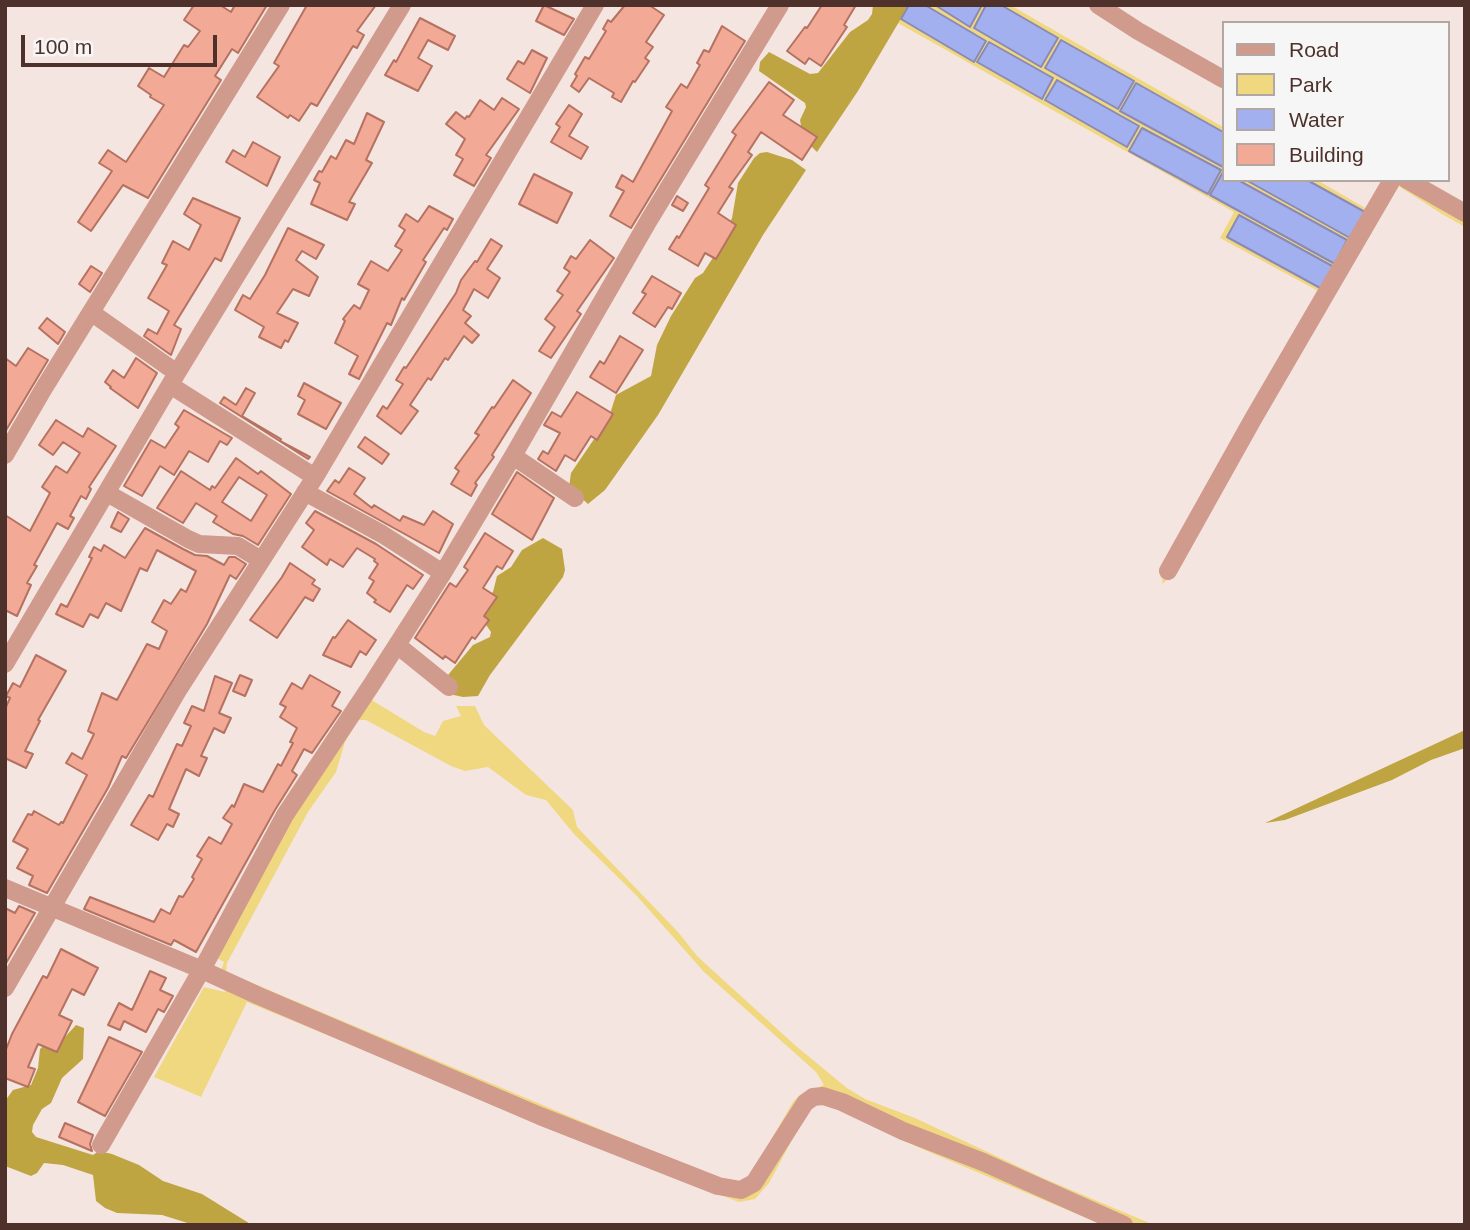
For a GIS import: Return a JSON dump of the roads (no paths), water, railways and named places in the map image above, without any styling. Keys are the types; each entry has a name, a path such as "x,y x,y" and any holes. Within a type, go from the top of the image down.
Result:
{"street":[{"path":"5,455 281,5"},
{"path":"5,664 174,379 402,5"},
{"path":"5,988 177,692 310,484 595,5"},
{"path":"101,1145 205,964 285,814 443,573 649,220 779,5"},
{"path":"1098,5 1222,78"},
{"path":"1168,571 1391,182"},
{"path":"1411,182 1465,213"},
{"path":"92,313 310,484 443,573"},
{"path":"513,456 575,498"},
{"path":"107,493 199,544 238,546 261,559"},
{"path":"397,645 449,687"},
{"path":"5,888 540,1116 732,1189 741,1190 754,1183 805,1103 813,1097 823,1096 842,1101 903,1131 984,1162 1124,1225"}],"water":[{"path":"909,5 925,5 986,41 974,62 901,19"},
{"path":"935,5 982,5 970,27"},
{"path":"986,5 1001,5 1058,38 1041,67 974,28"},
{"path":"1061,40 1134,81 1118,109 1045,68"},
{"path":"989,42 1053,78 1042,99 977,62"},
{"path":"1057,80 1139,126 1127,147 1045,100"},
{"path":"1136,83 1222,131 1222,166 1120,111"},
{"path":"1142,128 1221,170 1208,194 1129,151"},
{"path":"1222,174 1222,182 1242,182 1347,240 1335,264 1210,195"},
{"path":"1250,182 1311,182 1365,212 1350,238"},
{"path":"1239,215 1334,267 1322,289 1227,237"}]}
